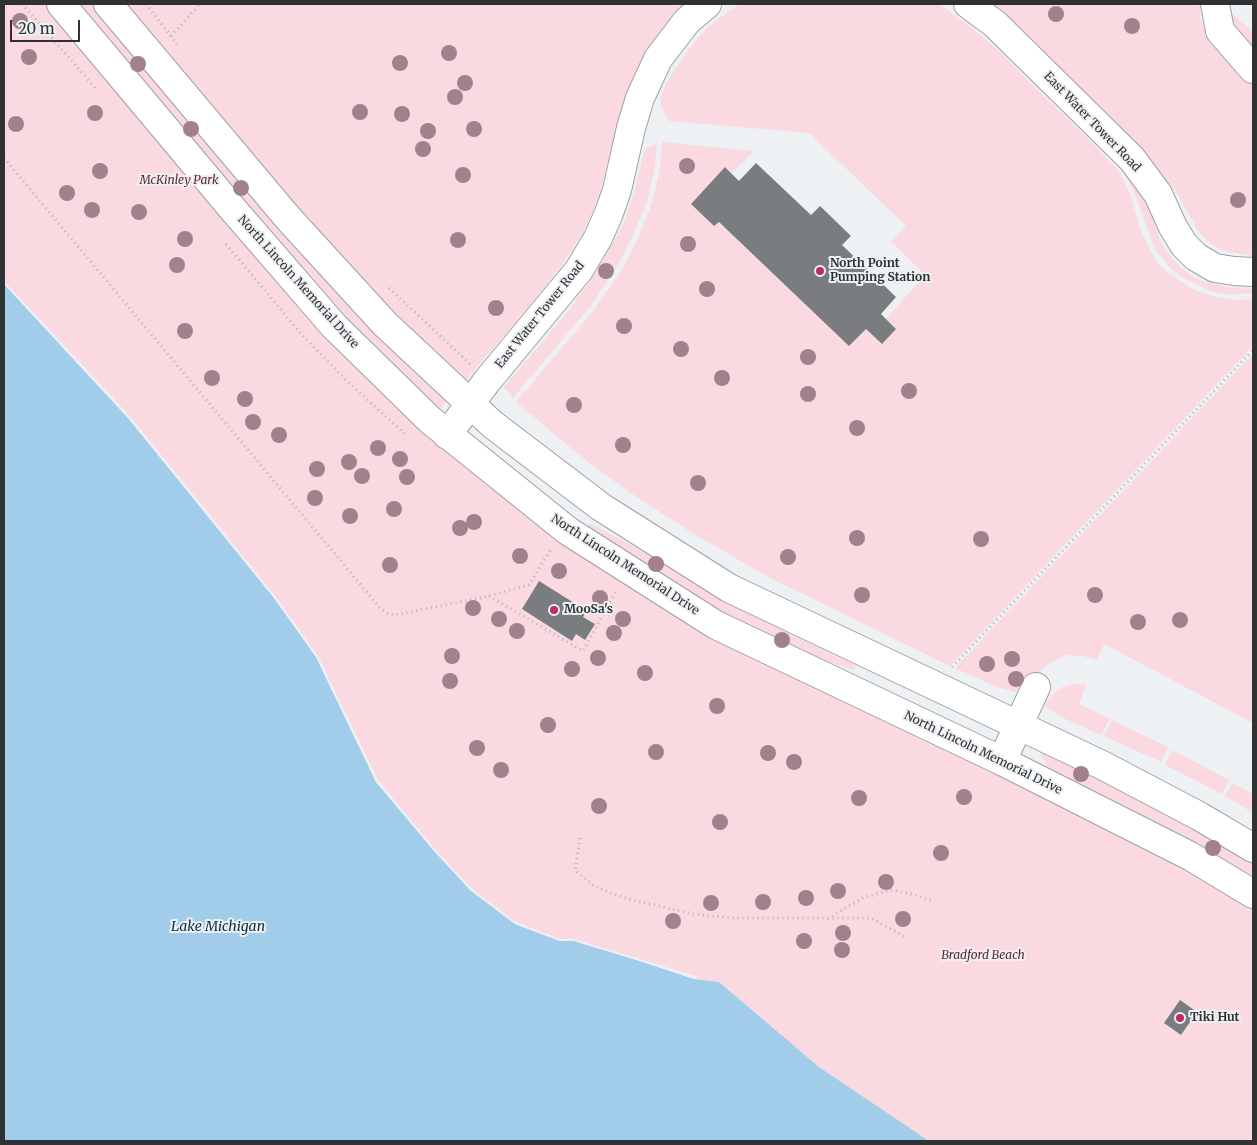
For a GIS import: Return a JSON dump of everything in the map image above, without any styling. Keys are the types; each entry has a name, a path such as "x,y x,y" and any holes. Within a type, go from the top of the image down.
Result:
{"main road":[{"name":"North Lincoln Memorial Drive","path":"61,4 231,207 334,326 430,420 568,531 716,625 1002,761 1190,856 1253,894"},
{"path":"108,4 288,218 386,324 492,424 602,508 729,588 1102,765 1198,816 1253,848"},
{"name":"East Water Tower Road","path":"448,435 487,382 579,270 598,238 617,190 640,98 658,59 687,21 708,4"},
{"name":"East Water Tower Road","path":"968,4 994,24 1132,159 1158,194 1173,227 1184,245 1196,257 1215,268 1253,272"},
{"path":"1214,4 1220,31 1253,69"},
{"path":"1002,761 1036,687"}],"path":[{"path":"146,4 180,47"},
{"path":"172,36 200,4"},
{"path":"4,158 381,609 395,615 489,596 529,585 551,548"},
{"path":"386,285 487,382"},
{"path":"949,670 1253,350"},
{"path":"489,596 583,651 616,591"},
{"path":"580,838 575,870 593,885 608,892 656,906 693,914 733,918 871,918 907,938"},
{"path":"828,919 862,898 891,890 934,901"}],"green space":[{"path":"4,4 689,4 618,125 591,217 575,245 560,268 511,328 430,421 716,625 1253,894 1253,1141 929,1141 819,1067 719,982 694,979 560,941 515,924 470,890 376,782 128,418 4,284"},
{"path":"739,4 939,4 998,50 1119,171 1130,194 1141,231 1158,264 1194,290 1211,296 1237,300 1253,299 1253,346 950,666 770,578 694,534 638,498 589,463 516,402 593,311 623,268 651,206 660,170 662,142 754,151 732,173 725,167 691,204 714,226 719,222 849,345 866,329 882,344 896,329 886,319 925,275 891,241 906,226 809,133 669,121 661,107 660,99 666,83 688,50 709,26"},
{"path":"988,4 1199,4 1200,17 1204,29 1253,86 1253,256 1228,252 1207,241 1197,229 1174,188 1135,143"},
{"path":"1230,12 1253,32 1253,51 1232,27"},
{"path":"657,143 655,168 646,204 618,265 589,308 513,398 504,387 569,310 599,268 624,222 633,196 644,152 647,148"},
{"path":"1122,168 1139,184 1151,210 1160,241 1181,268 1199,280 1227,287 1253,289 1253,294 1224,294 1211,291 1183,278 1171,269 1155,249 1134,192"},
{"path":"1253,354 1253,723 1104,644 1097,660 1083,656 1065,655 1050,663 1015,692 997,687 955,668"},
{"path":"590,523 784,631 855,665 854,670 793,651 722,613 587,528"},
{"path":"1074,684 1086,685 1079,704 1110,719 1101,735 1059,716 1045,706 1049,698 1058,690"},
{"path":"1112,720 1168,747 1161,762 1104,736"},
{"path":"1041,750 1112,785 1253,863 1253,878 1151,820 1048,768 1040,753"},
{"path":"1172,750 1229,780 1222,794 1165,765"},
{"path":"1233,783 1253,794 1253,813 1225,796"}],"water":[{"name":"Lake Michigan","path":"4,284 128,418 274,598 316,657 376,782 470,890 515,924 560,941 574,941 694,979 719,982 819,1067 929,1141 4,1141"}],"pier":[{"path":"4,281 130,416 276,597 318,656 378,780 434,848 471,888 516,922 560,939 574,939 699,977 694,979 574,941 560,941 515,924 470,890 433,850 376,782 316,657 274,598 128,418 4,284"}],"building":[{"name":"North Point Pumping Station","path":"756,163 811,215 820,206 851,236 842,245 896,297 881,314 896,329 882,344 866,329 849,346 719,222 714,226 691,204 725,167 739,181"},
{"name":"MooSa's","path":"539,581 587,611 583,617 595,624 585,640 576,634 572,641 522,609"},
{"name":"Tiki Hut","path":"1180,1000 1197,1012 1181,1035 1164,1023"}],"place":[{"name":"North Point Pumping Station","path":"820,271"},
{"name":"MooSa's","path":"554,610"},
{"name":"Tiki Hut","path":"1180,1018"}],"park label":[{"name":"McKinley Park","path":"179,181"},
{"name":"Bradford Beach","path":"983,956"}]}
